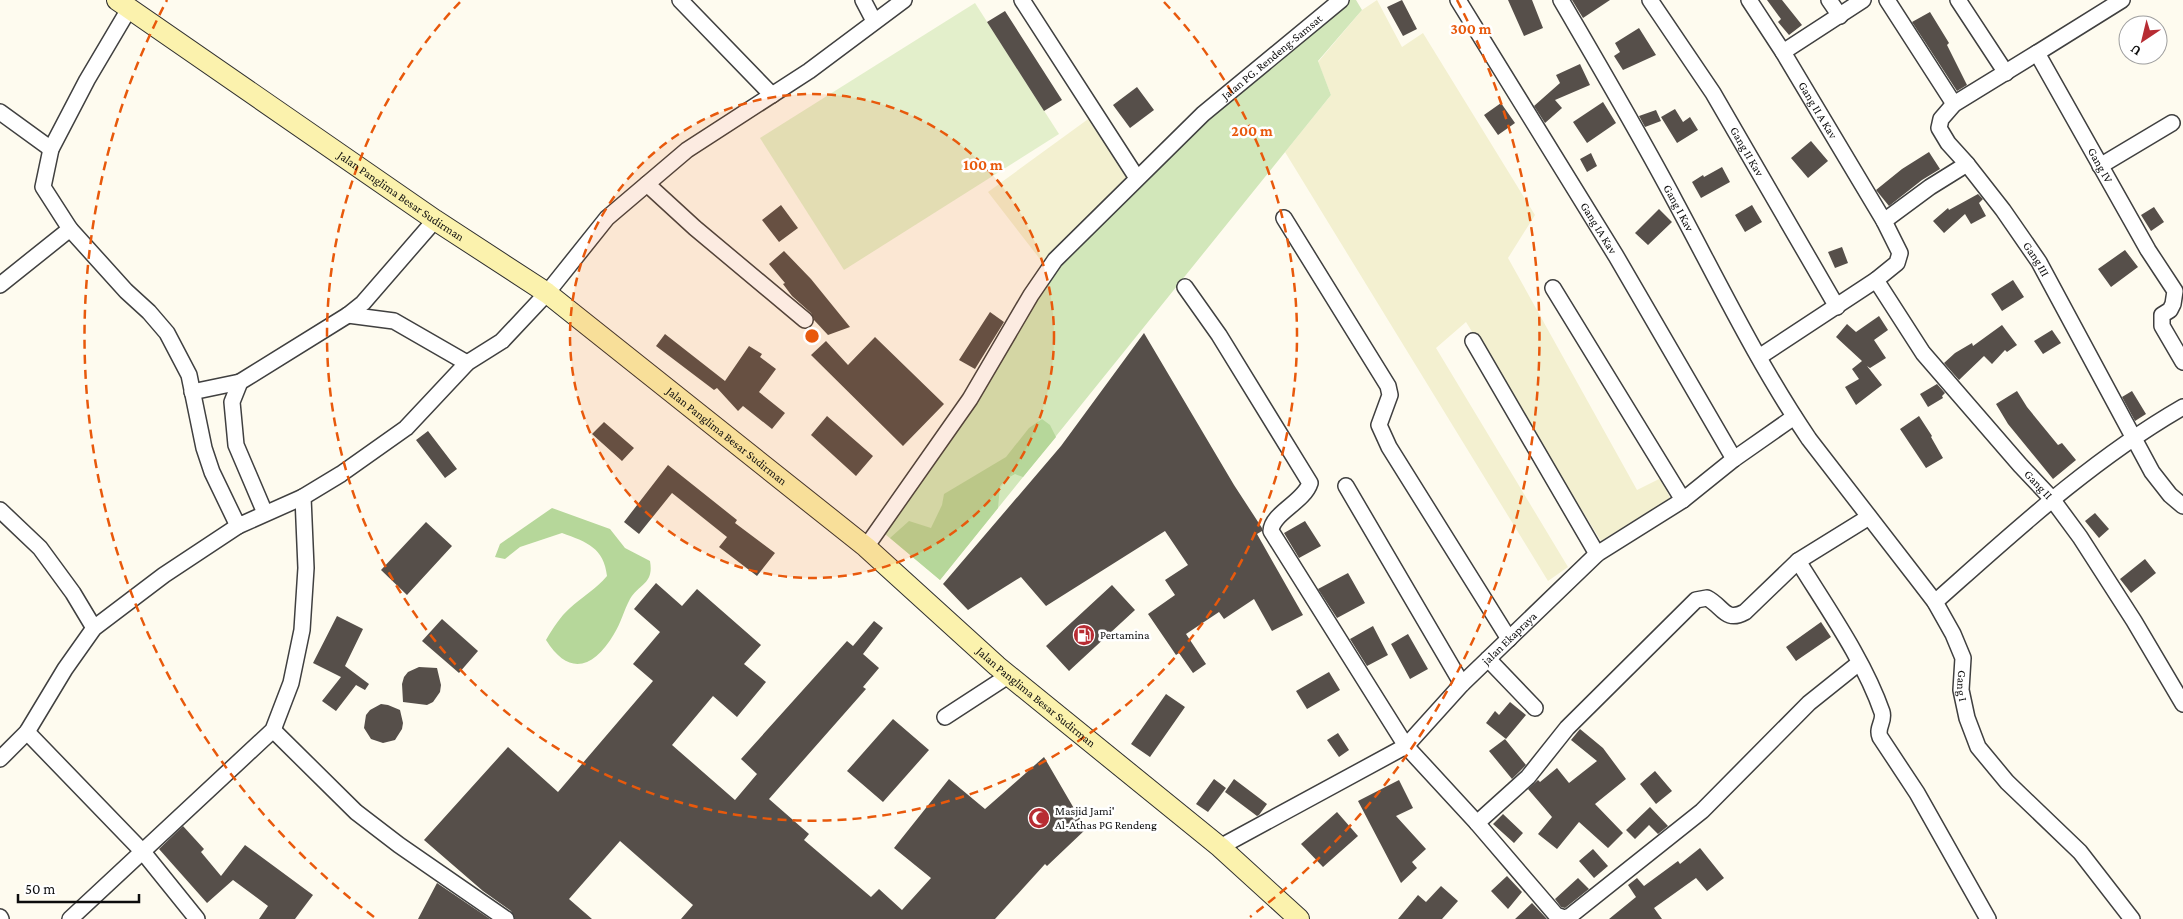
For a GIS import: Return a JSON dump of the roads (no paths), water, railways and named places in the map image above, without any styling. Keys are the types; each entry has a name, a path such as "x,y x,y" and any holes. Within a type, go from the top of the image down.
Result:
{"main road":[{"name":"Jalan Panglima Besar Sudirman","path":"123,4 435,220 548,293 866,547 1008,676 1220,846 1299,919"}],"street":[{"path":"680,0 772,95"},
{"path":"862,0 874,21"},
{"path":"0,759 27,732 64,669 94,628 164,576 238,526 304,497 341,474 406,428 467,364 502,341 548,293 607,218 688,150 810,71 904,0"},
{"path":"1022,0 1137,178"},
{"name":"Jalan PG. Rendeng-Samsat","path":"866,547 970,400 1031,295 1055,260 1204,114 1341,0"},
{"name":"Gang IA Kav","path":"1458,0 1616,256 1734,459"},
{"name":"Gang I Kav","path":"1561,0 1649,152 1759,357 1794,417"},
{"name":"Gang II Kav","path":"1650,0 1713,93 1837,306"},
{"name":"Gang II A Kav","path":"1749,0 1783,52 1884,221 1900,253 1897,263 1876,280 1759,357"},
{"path":"1829,0 1840,16"},
{"path":"1783,52 1863,0"},
{"path":"1887,0 1954,104"},
{"path":"1958,0 2006,73"},
{"path":"2036,53 2122,0"},
{"path":"123,4 87,80 51,149 43,187 70,229 167,333 189,375 204,448 212,472 238,526"},
{"name":"Gang III","path":"2036,53 1954,104 1940,119 1939,128 1948,142 2003,210 2039,262 2152,472 2170,495 2183,506"},
{"name":"Gang IV","path":"2036,53 2148,250 2175,291 2170,310 2162,315 2162,326 2183,362"},
{"path":"0,112 51,149"},
{"path":"2100,166 2172,123"},
{"path":"1884,221 1930,187 1967,164"},
{"path":"647,184 695,228 805,320"},
{"path":"1284,218 1388,386 1390,395 1379,425 1389,447 1509,639"},
{"path":"192,392 240,382 348,316 363,303 435,220"},
{"path":"0,285 70,229"},
{"name":"Gang II","path":"1876,280 1923,353 2052,499 2080,537 2183,704"},
{"path":"1185,287 1219,335 1310,483 1306,491 1273,523 1271,532 1406,746 1477,823 1556,915 1565,918 1570,916 1702,811 1809,703 1859,663"},
{"path":"1553,288 1683,500"},
{"path":"348,316 394,321 467,364"},
{"path":"1473,341 1597,554"},
{"path":"240,382 232,402 236,445 265,513"},
{"path":"1935,602 2052,499 2133,438 2183,407"},
{"name":"jalan Ekapraya","path":"1220,846 1406,746 1462,684 1597,554 1683,500 1734,459 1794,417"},
{"name":"Gang I","path":"1794,417 1935,602 1953,634 1963,658 1961,690 1967,718 1978,747 2007,782 2080,852 2132,919"},
{"path":"1346,486 1462,684"},
{"path":"70,919 273,730 291,683 302,630 306,568 304,497"},
{"path":"0,510 40,548 73,593 94,628"},
{"path":"1477,823 1528,777 1567,728 1696,600 1707,598 1729,616 1738,616 1745,612 1798,561 1870,517"},
{"path":"1798,561 1849,642 1859,663 1882,714 1878,733 1880,738 1917,793 1988,919"},
{"path":"1488,659 1535,708"},
{"path":"945,717 1008,676"},
{"path":"273,730 356,812 399,845 506,919"},
{"path":"27,732 143,852 197,919"}],"place":[{"name":"Pertamina","path":"1084,635"},
{"name":"Masjid Jami' Al-Athas PG Rendeng","path":"1039,818"}]}
